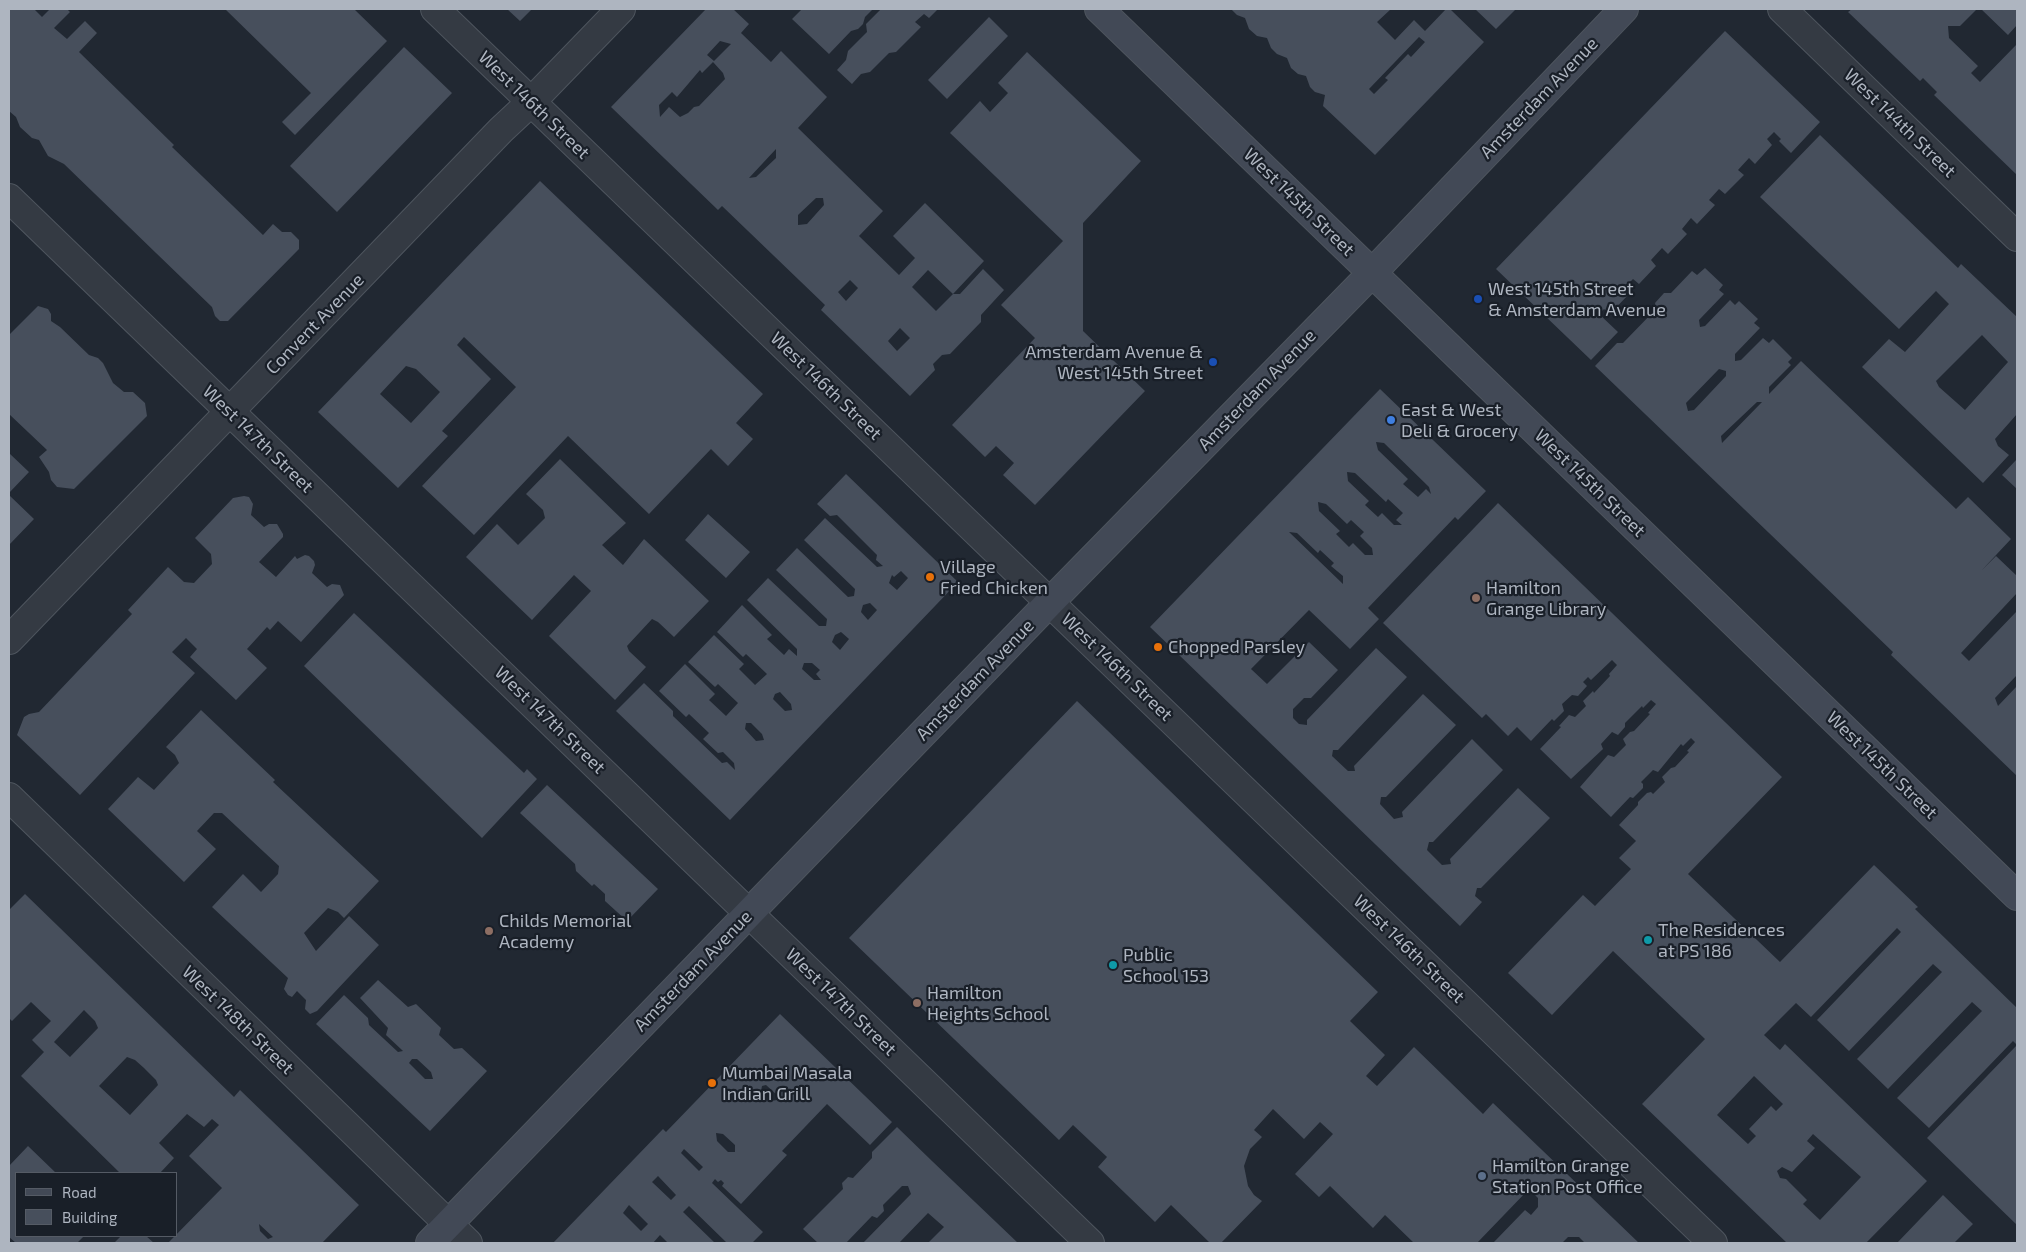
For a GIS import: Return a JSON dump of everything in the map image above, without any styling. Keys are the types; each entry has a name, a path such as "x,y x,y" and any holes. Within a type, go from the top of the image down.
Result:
{"main road":[{"name":"West 145th Street","path":"1099,9 2017,896"},
{"name":"Amsterdam Avenue","path":"440,1234 1050,602 1372,273 1624,9"}],"street":[{"name":"West 146th Street","path":"435,9 1713,1243"},
{"name":"Convent Avenue","path":"9,640 501,130 621,9"},
{"name":"West 144th Street","path":"1782,9 2017,237"},
{"name":"West 147th Street","path":"9,198 1090,1243"},
{"name":"West 148th Street","path":"9,797 440,1234 468,1243"}],"building":[{"path":"9,9 34,9 42,17 50,9 67,9 70,12 54,28 67,39 85,21 97,33 79,52 174,145 172,147 263,235 273,224 282,232 291,232 299,240 299,249 228,321 220,321 215,316 212,307 64,164 48,156 39,140 32,138 20,127 16,117 9,111"},
{"path":"225,9 354,9 387,41 295,135 282,122 311,93"},
{"path":"507,9 532,9 520,21"},
{"path":"706,9 733,9 749,24 741,33 771,62 781,51 827,97 798,128 883,211 859,236 899,275 915,258 893,236 925,203 984,261 953,294 960,294 983,269 1004,290 981,315 981,322 950,354 942,355 933,364 935,370 910,396 821,310 825,305 722,206 718,210 611,107","holes":["720,41 731,44 714,61 707,55","713,62 723,73 725,79 699,106 694,107 688,113 680,117 669,107 660,117 659,105 672,92 677,97 700,70 702,73","776,149 776,158 756,177 749,178","816,198 823,198 824,205 807,224 798,225 798,215","928,270 953,294 936,311 912,287","850,280 858,288 846,301 838,292","900,328 910,338 897,351 888,341"]},
{"path":"802,9 873,9 865,17 863,24 858,29 851,31 829,54 792,19"},
{"path":"881,9 938,9 929,18 924,14 915,22 921,27 896,52 889,53 870,72 861,74 852,84 837,70 846,60 848,51 867,32 866,24"},
{"path":"1231,9 1391,9 1377,22 1395,40 1414,20 1425,31 1446,9 1450,9 1484,42 1375,155 1323,106 1325,95 1315,92 1310,87 1306,76 1298,74 1291,68 1287,58 1277,54 1271,48 1267,38 1257,36 1249,29 1245,18 1237,15","holes":["1419,37 1425,42 1411,57 1408,54 1385,78 1388,80 1374,94 1369,89"]},
{"path":"1475,9 1516,9 1496,29"},
{"path":"1852,9 1977,9 1960,26 1948,26 1949,38 1978,66 1971,73 1980,82 2017,44 2017,175 1934,95 1937,92 1923,78 1920,81 1848,12"},
{"path":"1981,9 2017,9 2017,25 2008,35"},
{"path":"989,17 1008,36 947,99 928,80"},
{"path":"1725,31 1820,122 1791,153 1779,141 1781,139 1774,132 1767,139 1772,145 1755,164 1749,158 1738,170 1744,175 1725,194 1719,189 1709,200 1715,205 1697,224 1691,218 1682,229 1687,234 1668,254 1662,248 1651,260 1656,266 1639,284 1633,279 1622,290 1628,295 1610,314 1604,309 1599,314 1618,332 1591,360 1496,269"},
{"path":"404,47 452,93 337,212 290,166"},
{"path":"1027,52 1141,161 1083,223 1083,331 1145,391 1035,505 1003,475 1014,463 996,446 985,457 952,425 1035,338 1001,305 1063,241 950,133 980,101 990,112 1008,93 998,83"},
{"path":"1820,135 1958,268 1961,264 2017,317 2017,414 1995,439 1998,446 2009,455 1983,483 1862,367 1889,339 1905,352 1949,304 1936,291 1899,329 1760,197","holes":["1982,335 2008,362 1965,410 1939,387 1936,381"]},
{"path":"540,181 763,394 736,423 753,439 728,466 711,449 649,514 568,436 474,535 422,486 516,387 464,337 457,345 491,379 442,431 448,436 398,488 318,412","holes":["406,366 416,369 440,392 411,423 380,394"]},
{"path":"1705,268 1723,285 1719,290 1724,294 1699,320 1700,327 1705,326 1730,300 1735,305 1739,301 1758,319 1754,323 1760,328 1735,354 1735,361 1741,360 1763,338 1769,343 1773,339 1792,358 1788,362 1791,365 1769,387 1769,394 1801,361 1956,509 1968,497 2011,539 1982,570 1996,556 2017,576 2017,593 1961,653 1969,661 2017,611 2017,675 1995,698 1998,706 2017,686 2017,776 1891,655 1893,652 1595,366 1617,343 1623,343 1656,309 1655,303 1664,293 1671,293 1692,271 1697,275","holes":["1719,369 1726,371 1726,376 1694,410 1688,411 1686,403","1757,402 1762,402 1722,443 1721,436"]},
{"path":"38,306 48,309 51,314 51,321 60,327 89,355 98,358 103,363 113,383 124,392 133,392 145,403 147,416 74,489 57,487 51,480 49,472 39,457 47,450 9,414 9,335"},
{"path":"1380,389 1486,491 1458,520 1455,517 1368,608 1379,619 1350,649 1309,610 1251,669 1267,684 1309,642 1338,670 1311,698 1304,698 1293,709 1293,718 1299,724 1307,725 1307,720 1376,648 1407,677 1338,750 1333,750 1332,756 1348,771 1355,771 1354,766 1423,694 1456,725 1386,797 1381,797 1380,804 1394,819 1403,817 1402,812 1472,739 1503,770 1433,842 1429,842 1427,850 1442,865 1451,864 1450,859 1518,788 1550,818 1481,888 1477,888 1475,896 1482,902 1460,926 1150,627","holes":["1376,442 1384,443 1429,487 1431,494 1426,489 1418,497 1403,484 1408,479 1378,450","1347,472 1355,473 1386,502 1388,499 1403,513 1396,520 1402,525 1394,525 1382,513 1378,517 1365,505 1369,501 1348,481","1318,502 1326,504 1347,524 1351,520 1364,532 1360,536 1372,548 1373,555 1365,555 1353,543 1349,547 1336,534 1340,531 1319,511","1289,532 1297,533 1318,553 1320,550 1334,563 1331,566 1343,576 1343,584"]},
{"path":"9,453 29,472 9,493"},
{"path":"560,459 626,523 602,545 623,565 644,539 709,601 674,637 652,619 627,646 629,651 646,667 615,700 549,636 591,591 574,575 532,620 466,557 497,524 518,545 545,518 543,510 526,494"},
{"path":"2017,459 2017,489 2002,475"},
{"path":"846,474 958,582 730,820 616,711 644,683 673,711 673,716 722,763 727,762 735,770 734,763 723,752 718,753 703,739 709,733 689,714 686,717 659,691 685,664 715,694 709,700 726,716 738,703 718,684 715,687 688,662 714,635 744,664 739,669 755,685 767,674 746,654 743,657 717,632 742,605 772,635 767,639 784,655 789,649 797,656 797,649 747,600 768,578 819,626 826,626 827,619 776,570 797,548 848,597 854,596 855,589 804,540 825,518 877,567 883,566 876,560 877,555 837,515 830,516 817,504","holes":["901,571 908,578 897,590 889,583 892,575 894,577","870,603 877,610 868,620 861,612 863,605","841,632 849,639 840,650 832,642 835,635","804,663 812,663 820,670 816,674 821,680 814,680 802,669","780,692 791,704 792,710 785,711 773,699 775,694","746,723 751,723 762,734 764,740 756,741 745,729"]},
{"path":"9,495 34,519 9,545"},
{"path":"249,497 253,504 251,515 264,527 269,524 277,524 283,534 283,537 259,562 276,577 295,556 297,559 305,555 309,556 315,565 312,573 327,587 332,584 340,585 344,595 301,642 278,621 270,630 267,627 247,649 267,668 236,700 190,657 197,649 186,638 172,652 195,673 80,795 17,735 24,717 39,712 132,614 128,610 168,567 184,582 194,583 212,564 211,554 195,538 233,498"},
{"path":"1498,503 1782,777 1688,874 1780,962 1874,865 1918,907 1915,909 2017,1008 2017,1045 2013,1041 1929,1128 1897,1098 1982,1011 1972,1002 1888,1089 1857,1059 1942,972 1933,964 1849,1051 1817,1020 1901,932 1897,928 1811,1017 1796,1003 1764,1035 1780,1050 1785,1044 1927,1181 1866,1243 1787,1243 1642,1104 1705,1039 1613,951 1552,1015 1508,973 1583,895 1595,906 1631,869 1619,858 1636,841 1619,825 1647,793 1651,792 1653,794 1665,782 1662,777 1671,768 1675,767 1689,752 1687,751 1695,742 1691,738 1683,746 1681,744 1658,772 1653,770 1641,782 1643,788 1633,798 1630,797 1611,817 1580,787 1608,755 1614,757 1626,745 1623,739 1630,732 1634,731 1650,714 1648,713 1656,704 1651,700 1625,723 1625,727 1618,735 1612,732 1601,744 1603,749 1571,779 1540,749 1561,727 1559,726 1569,715 1575,717 1586,706 1583,701 1593,691 1594,693 1610,676 1609,674 1617,665 1612,660 1591,680 1588,677 1583,682 1587,686 1578,696 1572,695 1562,704 1564,711 1554,721 1552,719 1531,741 1517,727 1508,736 1486,714 1482,718 1383,623","holes":["1754,1076 1783,1104 1776,1111 1771,1106 1749,1129 1756,1136 1748,1144 1717,1115","1813,1134 1861,1177 1820,1220 1803,1204 1807,1200 1786,1179 1780,1178 1777,1171 1782,1167 1792,1172 1815,1148 1807,1141"]},
{"path":"708,514 750,552 726,578 685,540"},
{"path":"354,613 524,773 527,769 537,779 482,838 304,666"},
{"name":"Public School 153","path":"1077,701 1378,992 1350,1021 1385,1055 1366,1076 1377,1086 1414,1047 1483,1114 1493,1103 1639,1243 1585,1243 1579,1237 1568,1237 1562,1243 1493,1243 1525,1210 1531,1215 1538,1207 1538,1198 1529,1189 1477,1243 1414,1243 1385,1215 1373,1228 1330,1186 1319,1197 1295,1174 1333,1134 1320,1122 1304,1139 1273,1109 1254,1130 1262,1137 1250,1149 1244,1166 1248,1186 1254,1195 1262,1201 1221,1243 1210,1243 1171,1205 1155,1222 1098,1167 1107,1157 1073,1125 1059,1140 849,938"},
{"path":"201,710 275,780 273,782 379,881 344,918 338,912 328,908 304,933 316,951 349,916 379,945 317,1011 310,1014 305,1009 306,1000 297,991 292,997 284,989 288,978 212,907 243,874 261,892 278,874 279,866 222,813 214,813 197,831 216,849 184,882 108,809 138,777 154,790 179,763 175,755 166,747"},
{"path":"547,785 658,889 627,921 605,901 605,894 594,884 592,886 576,871 575,864 520,813"},
{"path":"25,894 234,1097 240,1090 359,1205 322,1243 168,1243 174,1237 178,1237 178,1233 222,1188 189,1156 219,1125 212,1119 204,1127 187,1114 159,1143 174,1158 161,1172 119,1172 21,1076 44,1052 32,1040 51,1021 31,1002 12,1021 9,1018 9,910","holes":["84,1010 95,1021 98,1028 70,1057 54,1042","127,1057 135,1060 144,1068 156,1080 158,1085 130,1115 99,1086","259,1224 273,1237 268,1239 260,1231"]},
{"path":"378,980 408,1007 416,1004 441,1028 439,1035 454,1049 462,1048 487,1071 430,1131 316,1024 344,995 368,1018 369,1025 398,1052 403,1051 386,1035 388,1028 360,998","holes":["412,1059 417,1059 431,1072 433,1079 425,1079 409,1063"]},
{"path":"780,1014 892,1122 870,1145 827,1104 782,1151 787,1155 741,1204 722,1186 724,1183 721,1180 718,1182 715,1179 712,1183 763,1232 752,1243 727,1243 689,1206 683,1212 715,1243 668,1243 660,1235 653,1243 553,1243 663,1129 666,1132","holes":["766,1085 777,1095 777,1100 771,1101 761,1091 762,1086","716,1133 723,1134 735,1145 735,1152 728,1152 717,1141","684,1149 703,1167 699,1171 681,1153","658,1176 676,1195 671,1200 652,1182","629,1205 648,1224 641,1231 623,1213"]},
{"path":"2017,1045 2017,1225 1927,1138"},
{"path":"897,1127 1018,1243 928,1243 944,1227 928,1213 899,1243 863,1243 911,1194 908,1186 902,1186 883,1205 884,1211 877,1218 872,1216 846,1243 818,1243 803,1229 843,1189 842,1183 848,1177 853,1178 872,1158 872,1152"},
{"path":"28,1146 55,1172 15,1172 15,1237 83,1237 77,1243 16,1243 9,1237 9,1166"},
{"path":"1943,1195 1973,1224 1954,1243 1897,1243"},
{"path":"120,1237 147,1237 154,1243 114,1243"}],"place":[{"name":"West 145th Street & Amsterdam Avenue","path":"1478,299"},
{"name":"Amsterdam Avenue & West 145th Street","path":"1213,362"},
{"name":"East & West Deli & Grocery","path":"1391,420"},
{"name":"Village Fried Chicken","path":"930,577"},
{"name":"Hamilton Grange Library","path":"1476,598"},
{"name":"Chopped Parsley","path":"1158,647"},
{"name":"Childs Memorial Academy","path":"489,931"},
{"name":"The Residences at PS 186","path":"1648,940"},
{"name":"Public School 153","path":"1113,965"},
{"name":"Hamilton Heights School","path":"917,1003"},
{"name":"Mumbai Masala Indian Grill","path":"712,1083"},
{"name":"Hamilton Grange Station Post Office","path":"1482,1176"}]}
